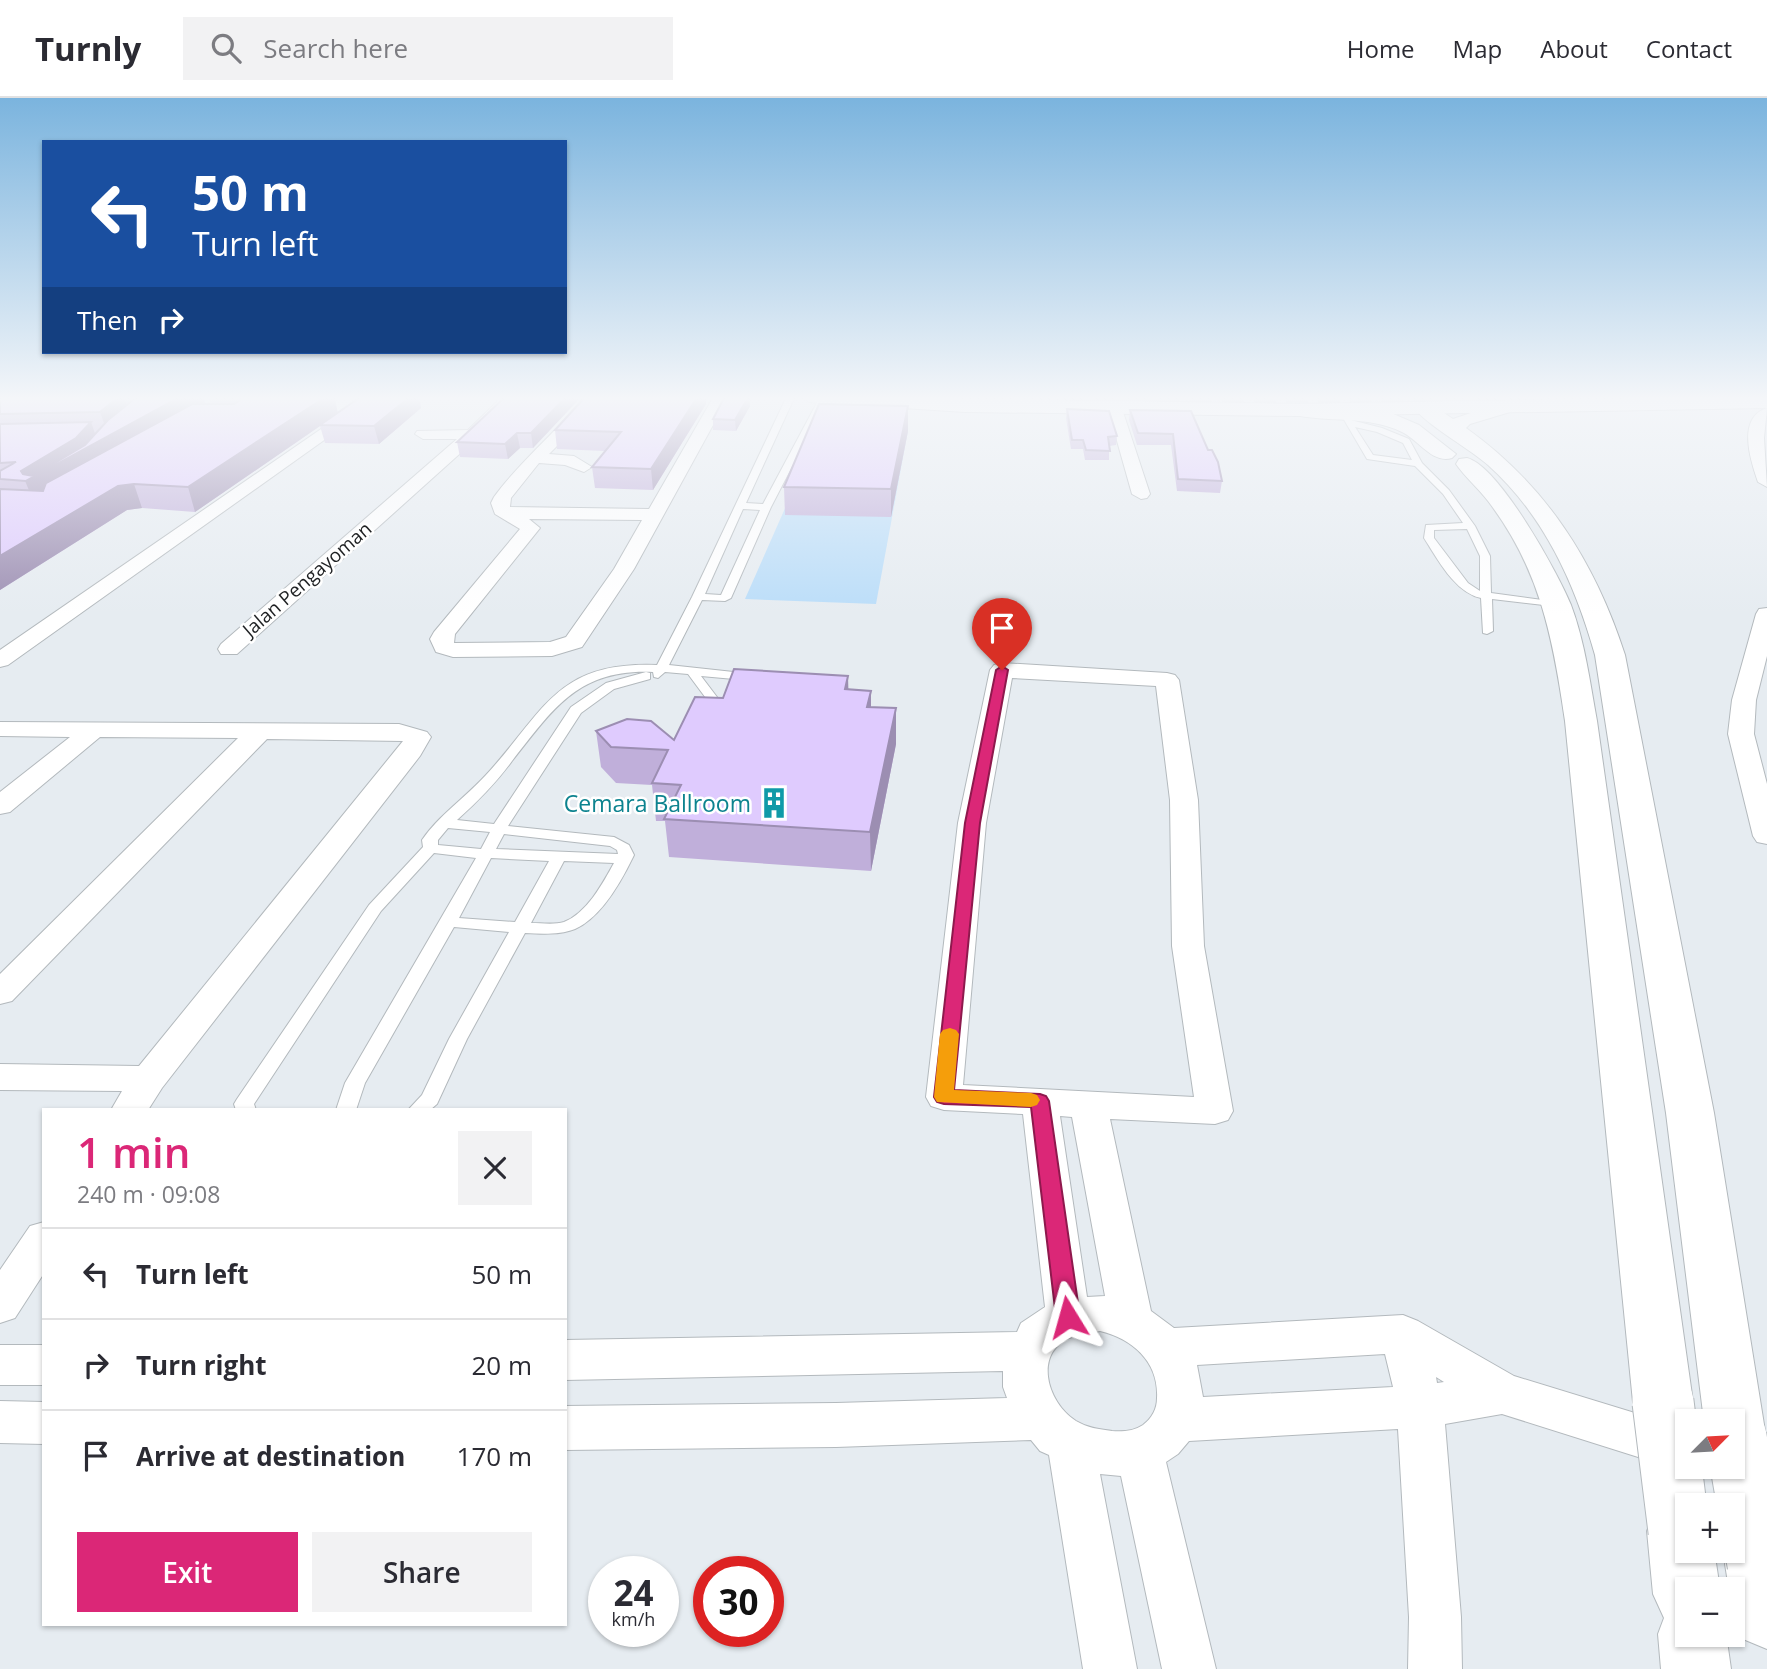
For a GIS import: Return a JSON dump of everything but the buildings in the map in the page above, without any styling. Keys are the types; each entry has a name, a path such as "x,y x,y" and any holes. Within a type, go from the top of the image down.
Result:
{"highway":[{"path":"1460,469 1483,494 1553,617"},
{"path":"1470,469 1497,497 1525,541 1553,617 1581,721 1710,1409"},
{"path":"1502,469 1513,477 1561,537 1595,609 1610,655 1690,1112 1714,1409"},
{"path":"1685,1577 1679,1531 1702,1479"},
{"path":"1728,1479 1763,1590"},
{"path":"1693,1647 1696,1669"}],"street":[{"path":"0,660 275,469"},
{"name":"Jalan Pengayoman","path":"229,649 431,469"},
{"path":"526,469 500,503 505,513 531,528"},
{"path":"550,514 531,528 445,632 441,639 443,647 453,650 541,650 564,647 574,642 624,569 681,469"},
{"path":"1134,469 1141,494"},
{"path":"505,513 655,515"},
{"path":"1767,614 1744,700 1741,734 1767,836"},
{"path":"1002,670 1167,680 1184,800 1188,946 1215,1111 1040,1101 944,1097 972,823 1002,670"},
{"path":"0,729 95,729 411,751 149,1079 130,1108"},
{"path":"0,806 95,729"},
{"path":"0,746 73,746 254,738"},
{"path":"0,993 254,738"},
{"path":"0,1077 149,1079"},
{"path":"1040,1101 1068,1317"},
{"path":"1088,1104 1148,1335 1179,1373 1182,1389 1158,1435 1189,1669"},
{"path":"0,1303 42,1241"},
{"path":"1502,1393 1420,1407 1158,1435 1122,1454 1104,1454 1055,1431 1030,1404 1023,1372 1028,1351 1041,1331 1053,1322 1068,1317 1100,1313 1148,1335 1403,1334 1502,1393 1675,1436"},
{"path":"1403,1334 1420,1407 1435,1616 1435,1669"},
{"path":"567,1360 1028,1351"},
{"path":"0,1365 42,1366"},
{"path":"0,1422 42,1423"},
{"path":"567,1428 836,1425 1055,1431"},
{"path":"1055,1431 1110,1669"}],"lane":[{"path":"347,1108 355,1083 449,922 497,831 576,710 593,696 620,682 659,671 698,597 756,469"},
{"path":"698,597 725,598 784,469"},
{"path":"1423,469 1446,492 1470,526 1485,556 1487,631"},
{"path":"755,472 782,473"},
{"path":"739,506 766,507"},
{"path":"1470,526 1431,526 1429,538 1464,585 1477,594 1553,617"},
{"path":"245,1108 244,1104 375,908 431,848 433,835 495,774 546,706 569,688 613,670 769,679"},
{"path":"690,673 712,695 717,705 711,724"},
{"path":"594,676 620,682"},
{"path":"546,706 576,710"},
{"path":"446,823 497,831 614,842 624,848 624,859 589,911 579,921 560,928 449,922"},
{"path":"431,848 448,852 624,859"},
{"path":"419,1108 430,1099 458,1039 559,856"}],"shaded area":[{"path":"802,469 901,469 876,604 745,599"}],"slow traffic":[{"path":"950,1034 944,1097 1031,1100"}],"place":[{"name":"Cemara Ballroom","path":"774,803"}],"route":[{"path":"1002,670 972,823 944,1097 1040,1101 1068,1317"}]}
